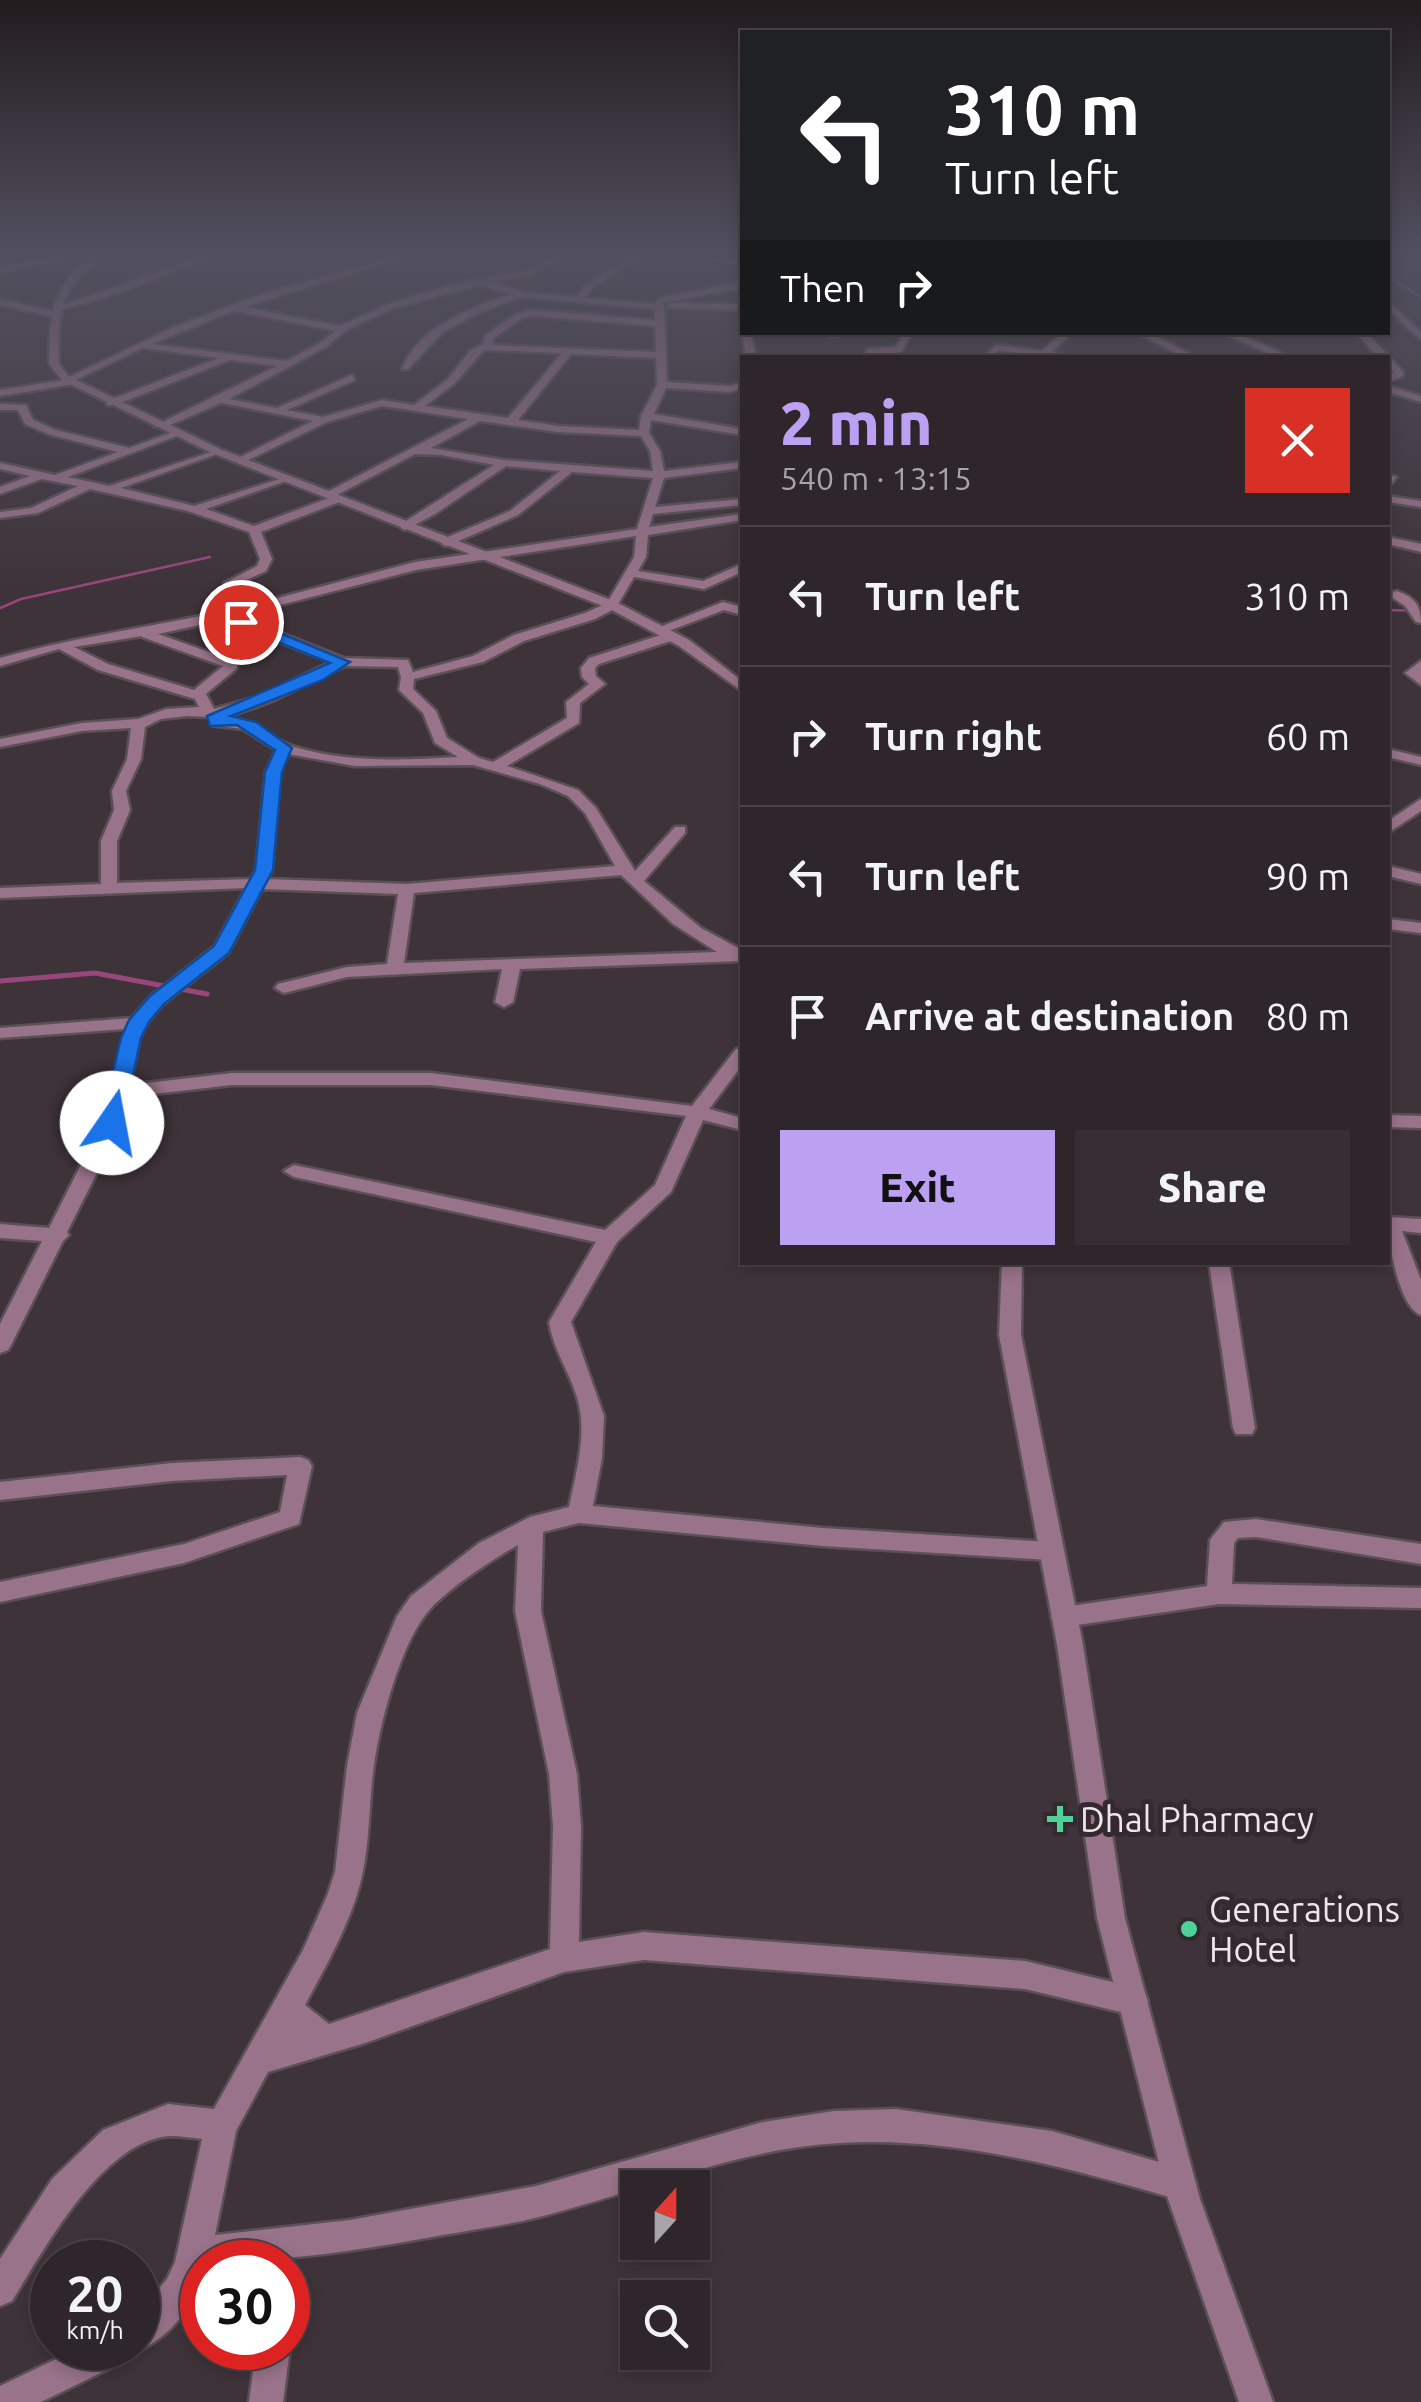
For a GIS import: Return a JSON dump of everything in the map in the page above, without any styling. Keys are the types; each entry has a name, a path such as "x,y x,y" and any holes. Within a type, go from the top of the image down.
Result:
{"street":[{"path":"57,367 69,381 216,452 612,604 666,633 740,686"},
{"path":"0,393 69,381 99,367"},
{"path":"111,402 202,367"},
{"path":"159,426 282,367"},
{"path":"417,407 463,367"},
{"path":"510,422 533,402 555,367"},
{"path":"408,676 478,658 519,638 590,616 612,604 640,557 642,531 658,475 656,451 644,432 646,416 659,399 660,367"},
{"path":"220,400 281,409 352,378"},
{"path":"662,386 730,389 740,386"},
{"path":"1390,390 1421,399"},
{"path":"240,461 323,420 382,403 578,430 644,432"},
{"path":"0,406 22,407 29,422 52,432 128,450"},
{"path":"281,409 285,414 323,420"},
{"path":"646,416 740,432"},
{"path":"0,466 196,509 254,530 334,497 479,418"},
{"path":"54,479 177,434"},
{"path":"418,451 568,470 658,475 740,465"},
{"path":"110,489 216,452"},
{"path":"405,526 436,511 504,463"},
{"path":"447,542 514,513 568,470"},
{"path":"0,492 38,477"},
{"path":"196,509 284,478"},
{"path":"0,515 34,511 89,485"},
{"path":"1390,499 1421,504"},
{"path":"648,512 740,502"},
{"path":"0,662 60,645 146,633 244,611 415,566 740,517"},
{"path":"254,530 266,560 262,568 230,583 268,604"},
{"path":"1390,541 1421,548"},
{"path":"630,573 704,584 740,570"},
{"path":"1392,595 1417,601 1421,619"},
{"path":"493,768 574,720 573,702 598,684 589,677 591,664 723,606 740,610"},
{"path":"244,611 241,622 342,662 403,663 408,676 406,690 426,707 438,727 440,740 474,762 545,781 582,800 630,876 686,924 740,956"},
{"path":"146,633 232,665 202,688 200,696"},
{"path":"60,645 103,667 200,696 216,722 238,720 284,748 387,764 474,762"},
{"path":"0,742 82,727 140,723 165,715 213,713 265,699 342,662"},
{"path":"1421,664 1412,672 1421,681"},
{"path":"108,887 109,841 122,810 120,791 134,759 140,723"},
{"path":"0,1345 10,1309 58,1235 112,1123 138,1023 157,1000 222,949 258,884 264,870 273,772 284,748"},
{"path":"1390,753 1421,761"},
{"path":"1392,825 1421,804"},
{"path":"1392,825 1421,829"},
{"path":"0,893 258,884 407,889 630,876 680,830"},
{"path":"1390,871 1421,879"},
{"path":"395,968 407,889"},
{"path":"1390,924 1421,928"},
{"path":"284,988 346,972 395,968 740,956"},
{"path":"504,1002 512,964"},
{"path":"0,1033 138,1023"},
{"path":"579,1514 594,1422 590,1401 561,1338 560,1322 608,1238 664,1188 697,1112 740,1055"},
{"path":"119,1092 232,1078 432,1079 697,1112 740,1123"},
{"path":"1390,1122 1421,1122"},
{"path":"294,1171 608,1238"},
{"path":"1390,1224 1421,1226"},
{"path":"1390,1229 1421,1308"},
{"path":"0,1231 58,1235"},
{"path":"1012,1265 1010,1336 1064,1616 1100,1862 1180,2184 1256,2402"},
{"path":"1219,1265 1244,1428"},
{"path":"0,1491 172,1472 300,1466 291,1518 245,1537 136,1566 0,1592"},
{"path":"202,2240 215,2146 222,2126 314,1960 348,1872 370,1713 406,1623 420,1602 488,1550 531,1527 579,1514 823,1537 1050,1551"},
{"path":"531,1527 528,1611 566,1809 564,1958"},
{"path":"1219,1594 1222,1540 1232,1528 1256,1528 1421,1554"},
{"path":"1064,1616 1219,1594 1421,1598"},
{"path":"256,2060 326,2041 564,1958 644,1946 1025,1974 1133,2001"},
{"path":"286,2008 326,2041"},
{"path":"0,2289 63,2190 114,2141 168,2120 222,2126"},
{"path":"310,2244 536,2202 763,2138 834,2127 896,2125 1052,2147 1180,2184"},
{"path":"160,2312 180,2287"},
{"path":"4,2402 70,2370"},
{"path":"266,2402 270,2370"}],"waterway":[{"path":"0,608 21,599 210,557"},
{"path":"1390,610 1421,611"},
{"path":"0,981 95,973 207,994"}],"place":[{"name":"Dhal Pharmacy","path":"1060,1819"},
{"name":"Generations Hotel","path":"1189,1929"}],"route":[{"path":"112,1123 131,1038 140,1020 157,1000 222,949 264,870 273,772 284,748 250,725 238,720 216,722 215,716 318,676 342,662 241,622"}]}
